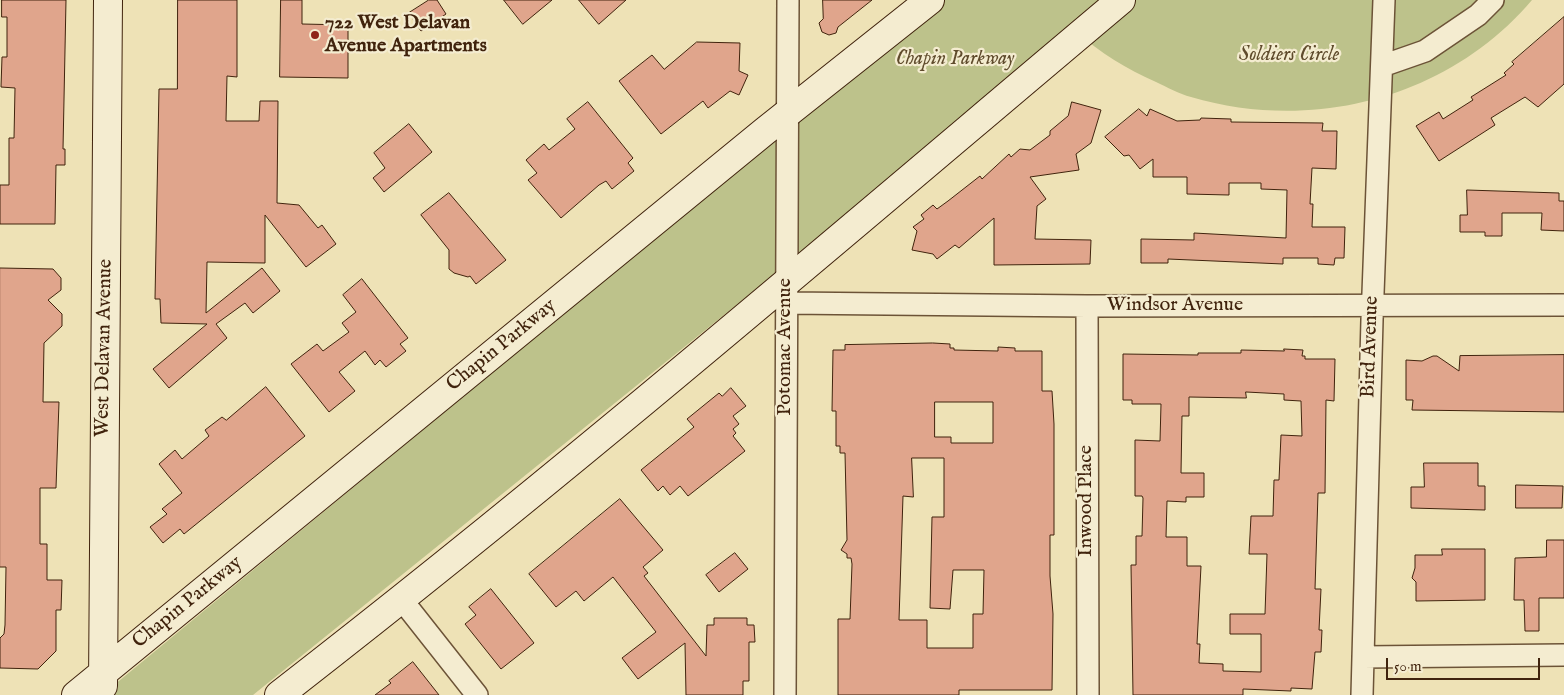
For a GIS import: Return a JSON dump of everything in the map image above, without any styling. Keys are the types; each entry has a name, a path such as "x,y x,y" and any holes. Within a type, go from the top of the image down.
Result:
{"street":[{"name":"West Delavan Avenue","path":"103,685 108,0"},
{"name":"Potomac Avenue","path":"785,695 786,114 788,0"},
{"name":"Chapin Parkway","path":"76,695 103,685 786,114 930,0"},
{"path":"280,695 402,600 786,293 1121,0"},
{"name":"Bird Avenue","path":"1362,695 1372,306 1384,0"},
{"path":"1382,66 1425,51 1478,15 1493,0"},
{"name":"Windsor Avenue","path":"786,293 1087,306 1564,305"},
{"name":"Inwood Place","path":"1087,306 1088,695"},
{"path":"402,600 477,695"},
{"path":"1363,657 1564,655"}],"green space":[{"name":"Chapin Parkway","path":"943,0 1532,0 1499,34 1461,62 1420,83 1376,99 1331,108 1284,111 1237,107 1187,96 1124,66 1076,31 253,695 102,695"}],"building":[{"path":"2,0 66,0 63,149 65,149 65,165 56,165 55,224 0,224 0,185 9,185 9,138 14,138 15,88 1,87 2,57 7,57 7,17 2,17"},
{"path":"178,0 237,0 237,77 227,76 226,121 259,121 260,101 278,101 277,203 299,205 318,228 322,225 336,244 306,267 265,215 265,263 207,262 206,313 262,268 280,291 253,313 245,303 216,324 227,338 169,388 153,369 207,324 161,323 160,299 155,299 159,89 177,89"},
{"path":"281,0 302,0 302,24 348,25 348,78 280,77"},
{"path":"429,0 437,0 446,14 421,31 409,13"},
{"path":"504,0 552,0 523,24"},
{"path":"579,0 626,0 599,24"},
{"path":"823,0 872,0 838,27 836,33 829,35 822,32 819,23 823,19"},
{"path":"1564,17 1564,84 1538,107 1525,97 1491,118 1495,125 1439,161 1416,126 1439,112 1443,119 1473,100 1471,97 1506,75 1504,73 1514,64 1512,62"},
{"path":"697,42 740,43 739,71 748,75 739,95 730,91 708,108 703,101 661,134 619,81 652,55 664,69"},
{"path":"588,102 633,158 628,163 634,171 612,189 606,181 599,185 561,218 528,180 537,173 526,160 544,144 549,150 575,129 567,119"},
{"path":"1072,102 1101,110 1091,143 1076,154 1079,170 1030,177 1046,199 1037,206 1035,239 1091,240 1090,264 994,265 994,218 959,248 955,245 937,259 933,254 912,250 917,231 913,227 924,219 921,215 933,205 937,209 980,176 982,179 1009,154 1011,157 1020,149 1030,150 1050,135 1050,131 1068,116"},
{"path":"1139,109 1147,116 1150,109 1177,121 1200,120 1201,118 1231,119 1231,122 1323,123 1322,131 1337,131 1336,169 1312,168 1310,204 1313,204 1312,227 1345,227 1344,258 1335,258 1334,265 1318,264 1318,258 1283,258 1283,264 1168,259 1168,263 1141,263 1141,239 1194,240 1194,233 1286,238 1287,190 1261,189 1261,183 1229,183 1229,195 1187,194 1187,177 1153,177 1153,159 1140,169 1129,155 1124,156 1105,137"},
{"path":"409,124 432,152 384,192 373,178 385,168 374,153"},
{"path":"1467,190 1559,193 1559,201 1564,201 1564,231 1541,230 1542,213 1502,213 1502,236 1485,236 1485,232 1460,232 1460,215 1467,215"},
{"path":"449,193 506,260 476,284 470,276 454,273 449,269 449,250 421,215"},
{"path":"0,268 53,269 61,278 61,290 48,300 62,314 62,326 44,343 43,402 59,402 56,488 40,488 40,544 47,544 47,580 62,580 61,610 56,610 56,651 38,669 0,668 0,638 4,634 5,625 6,567 0,567"},
{"path":"362,279 408,338 400,344 406,351 386,367 380,360 375,365 365,351 339,372 355,391 329,412 291,364 317,344 323,351 349,332 342,323 356,312 343,295"},
{"path":"933,343 950,344 950,348 954,348 954,350 998,351 998,347 1015,348 1015,351 1042,351 1042,391 1052,391 1054,424 1054,535 1050,535 1050,576 1053,614 1052,690 959,690 959,695 838,695 838,619 850,619 852,564 851,558 847,558 847,554 841,550 847,540 845,453 840,453 840,446 836,446 836,411 832,411 833,350 845,350 845,345","holes":["935,402 993,402 993,443 951,443 951,437 935,437","912,458 944,458 944,517 932,517 930,608 950,609 953,570 984,570 983,614 973,614 973,648 927,648 927,620 899,620 903,496 913,497"]},
{"path":"1284,349 1303,350 1302,356 1305,356 1305,359 1335,359 1334,401 1326,400 1325,493 1318,493 1315,589 1321,589 1319,630 1322,630 1321,652 1315,652 1312,689 1291,688 1291,691 1243,689 1243,695 1133,695 1131,565 1136,565 1136,536 1142,536 1143,498 1142,496 1135,496 1135,440 1160,441 1161,404 1132,404 1132,400 1123,400 1123,354 1198,355 1198,353 1241,353 1241,350 1284,351","holes":["1246,392 1284,394 1284,400 1301,401 1302,436 1281,435 1279,480 1274,480 1273,516 1251,516 1249,554 1267,554 1265,614 1230,614 1230,634 1261,634 1261,672 1223,671 1223,664 1199,663 1200,644 1197,644 1201,566 1187,566 1187,537 1166,537 1167,501 1186,502 1186,497 1204,497 1204,473 1181,473 1182,416 1189,416 1189,397 1246,398"]},
{"path":"1564,355 1564,412 1412,410 1413,400 1406,400 1406,360 1422,361 1437,356 1459,371 1460,356"},
{"path":"266,387 305,436 184,534 180,529 163,543 150,527 167,514 162,509 182,493 159,464 175,450 182,459 209,436 205,430 222,417 226,420"},
{"path":"731,388 746,406 733,416 739,424 733,429 736,433 733,436 745,451 688,496 680,486 670,495 663,486 658,491 641,470 694,427 687,419 719,393 722,396"},
{"path":"1424,463 1478,463 1478,486 1485,486 1485,510 1411,508 1411,487 1424,487"},
{"path":"1516,485 1563,486 1562,508 1516,508"},
{"path":"620,499 663,550 643,567 648,573 644,576 706,656 707,625 714,625 714,618 747,618 747,625 754,625 755,642 749,642 749,681 743,681 743,695 686,695 685,643 638,679 622,658 656,632 613,577 584,601 576,591 556,607 529,574"},
{"path":"1547,540 1564,540 1564,598 1539,598 1539,631 1525,631 1524,600 1514,600 1515,558 1546,557"},
{"path":"1442,549 1485,549 1485,600 1416,601 1416,582 1412,578 1415,568 1415,555 1442,555"},
{"path":"735,553 748,569 719,592 706,575"},
{"path":"491,589 534,643 501,669 465,624 476,615 469,607"},
{"path":"413,662 439,695 375,695 391,683 389,681"}],"place":[{"name":"722 West Delavan Avenue Apartments","path":"315,35"}],"park label":[{"name":"Soldiers Circle","path":"1289,56"}]}
